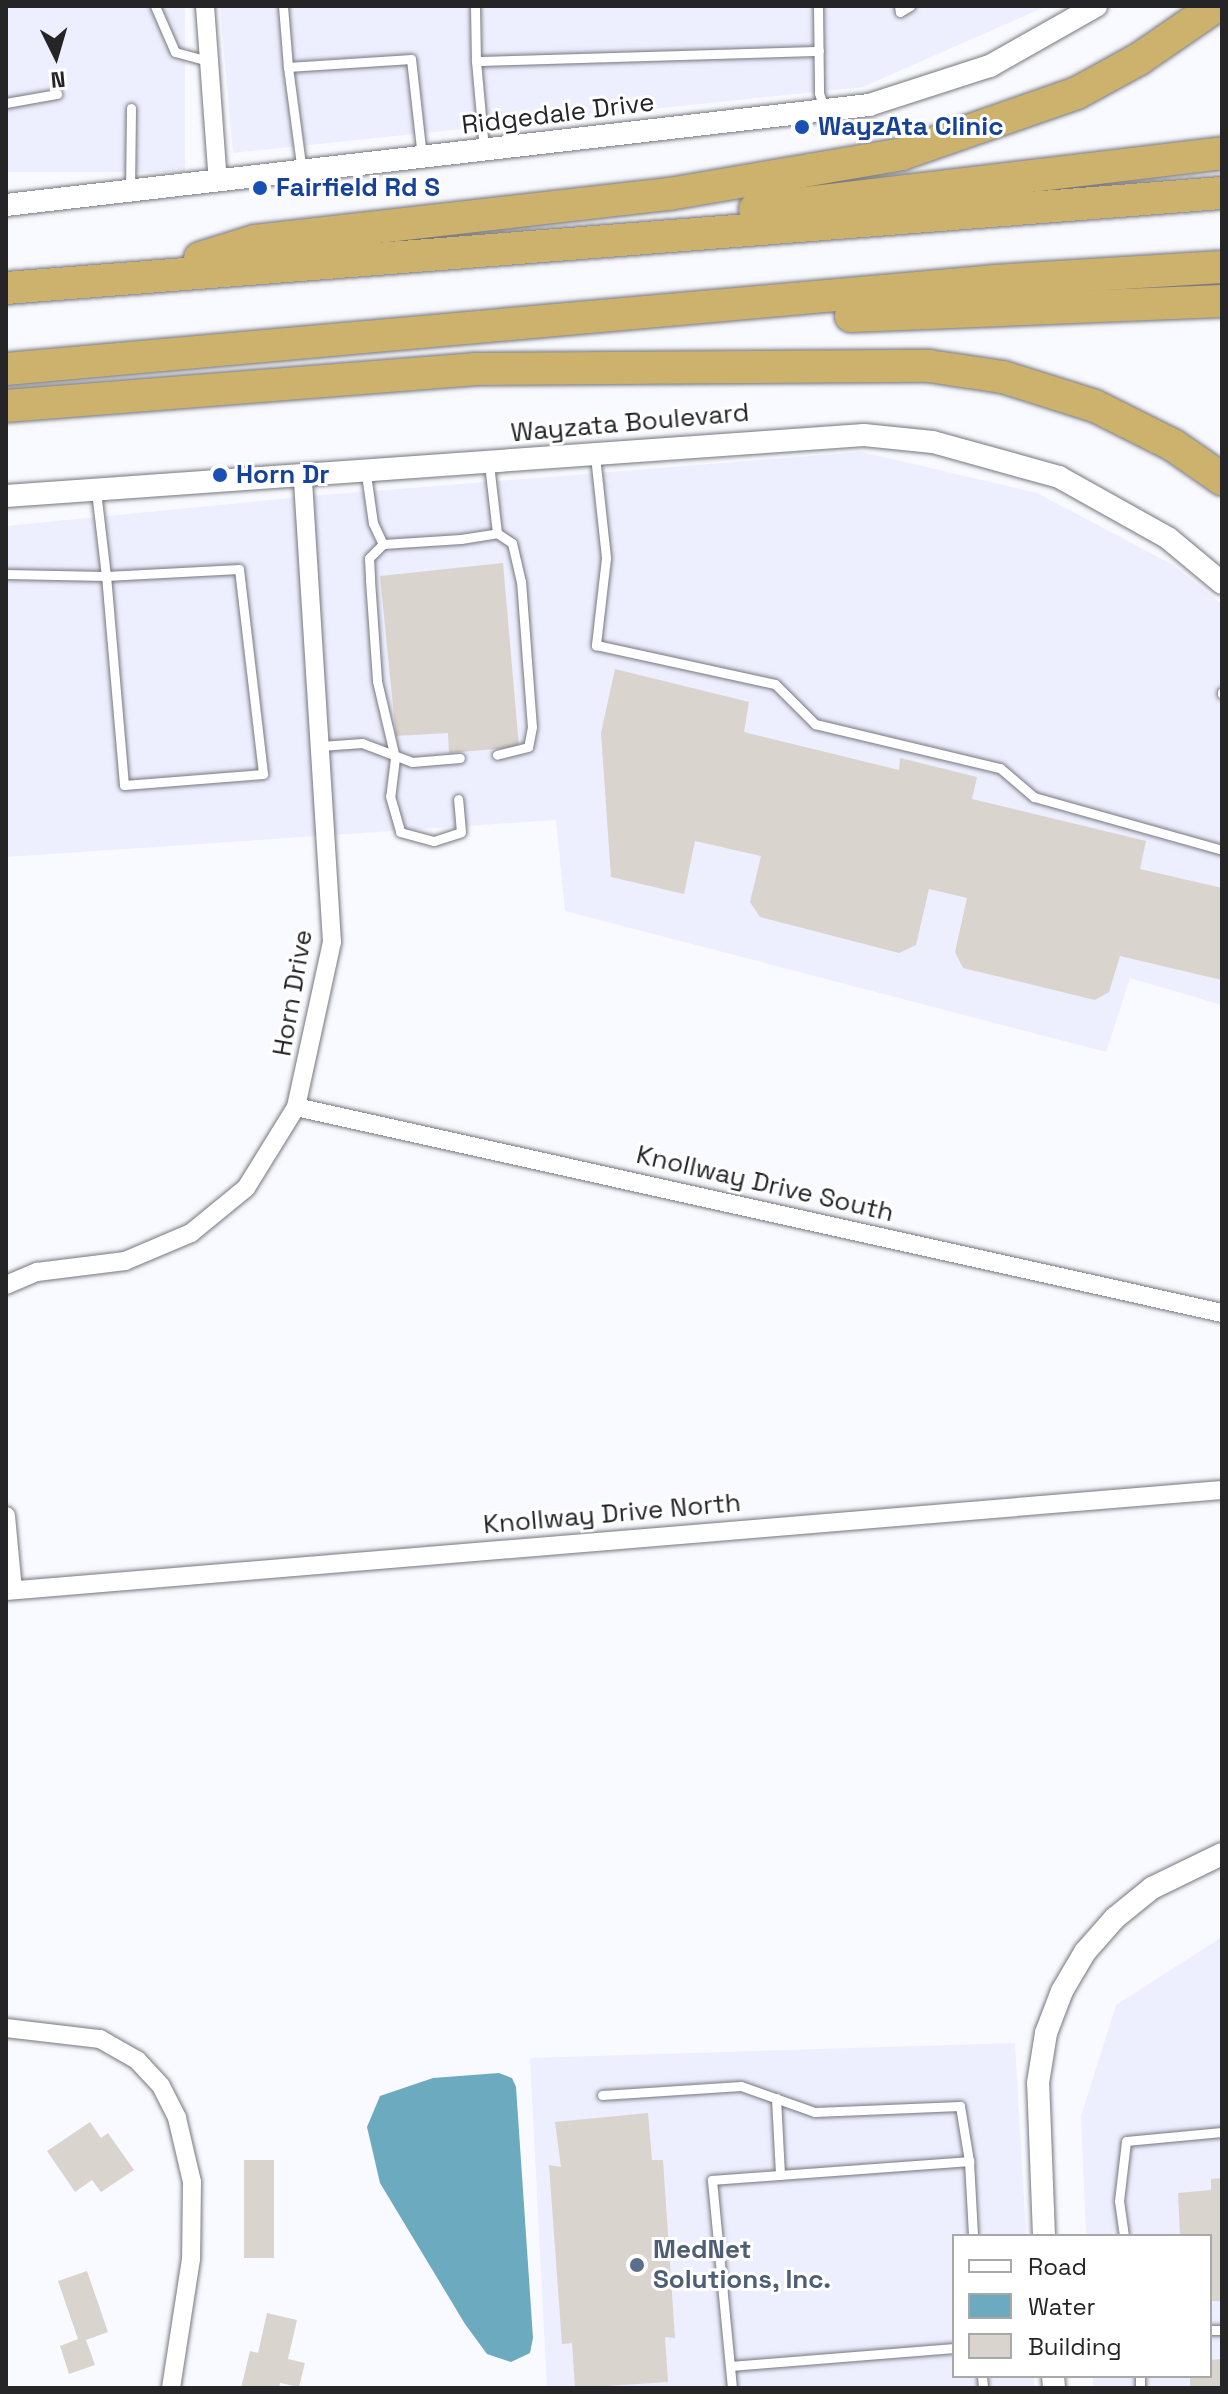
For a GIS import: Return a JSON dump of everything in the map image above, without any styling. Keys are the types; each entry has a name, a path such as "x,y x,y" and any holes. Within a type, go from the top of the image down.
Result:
{"highway":[{"path":"137,276 255,241 669,194 846,168 902,154 1077,93 1139,59 1216,6"},
{"path":"435,254 924,185 1222,153"},
{"path":"6,288 1222,193"},
{"path":"6,369 456,326 1222,267"},
{"path":"456,326 690,324 1222,301"},
{"path":"6,406 474,369 929,366 1003,377 1095,406 1173,445 1222,479"}],"street":[{"path":"205,6 218,181"},
{"name":"Ridgedale Drive","path":"6,205 825,111 880,102 961,78 1018,52 1096,6"},
{"name":"Wayzata Boulevard","path":"6,496 366,474 794,436 933,442 1059,477 1168,538 1222,583"},
{"name":"Horn Drive","path":"6,1285 37,1272 125,1261 191,1233 246,1188 296,1107 332,942 303,478"},
{"name":"Knollway Drive South","path":"296,1107 1222,1313"},
{"name":"Knollway Drive North","path":"10,1591 1222,1490"},
{"path":"6,1516 10,1591"},
{"path":"1044,2234 1038,2083 1046,2033 1062,1991 1085,1952 1115,1918 1152,1888 1222,1854"},
{"path":"6,2028 100,2039 137,2060 161,2086 177,2118 192,2182 191,2259 171,2388"}],"lane":[{"path":"155,6 175,52 209,61"},
{"path":"283,6 302,172"},
{"path":"475,6 476,61 484,151"},
{"path":"818,6 819,93 825,111"},
{"path":"899,6 900,12 910,6"},
{"path":"476,61 819,51"},
{"path":"288,67 411,59 422,157"},
{"path":"6,103 57,94"},
{"path":"130,191 131,108"},
{"path":"595,456 606,558 596,645 775,684 815,724 1000,768 1034,797 1222,850"},
{"path":"489,464 497,533"},
{"path":"366,474 373,523 383,544"},
{"path":"6,574 106,576 239,569 263,774 124,785 106,576 96,491"},
{"path":"458,799 461,832 434,841 400,832 390,796 395,758 377,681 371,595 369,558 383,544 497,533 512,543 521,581 532,727 528,747 497,755"},
{"path":"321,746 362,743 412,762 460,758"},
{"path":"602,2095 741,2086 815,2112 960,2106 969,2161 973,2234"},
{"path":"776,2098 780,2175"},
{"path":"1124,2234 1119,2201 1126,2141 1222,2132"},
{"path":"732,2388 712,2180 969,2161"},
{"path":"730,2366 952,2348"}],"shaded area":[{"path":"6,6 185,6 185,172 6,172"},
{"path":"220,6 1047,6 863,87 233,153"},
{"path":"862,452 1037,493 1173,565 1222,604 1222,1005 1130,978 1106,1052 565,911 556,820 6,857 6,526 311,496"},
{"path":"1222,1937 1222,2388 1093,2388 1093,2378 1212,2378 1212,2234 1086,2234 1081,2116 1116,2005"},
{"path":"1015,2043 1026,2234 952,2234 952,2378 1034,2378 1034,2388 547,2388 530,2058"}],"water":[{"path":"499,2073 512,2078 516,2087 533,2338 530,2353 511,2362 487,2354 465,2324 380,2183 367,2127 380,2096 433,2078"}],"building":[{"path":"503,563 519,747 449,753 448,733 396,736 380,576"},
{"path":"615,669 749,702 744,732 899,770 900,758 977,777 972,799 1146,841 1140,869 1222,888 1222,980 1120,956 1109,992 1095,1000 963,968 955,952 967,898 929,889 916,945 899,953 760,917 750,902 761,856 695,841 684,894 611,877 601,733"},
{"path":"648,2113 652,2160 663,2160 675,2338 665,2337 668,2382 575,2388 572,2343 562,2344 549,2165 561,2167 555,2122"},
{"path":"90,2122 101,2138 108,2133 134,2170 101,2192 92,2180 75,2192 47,2151"},
{"path":"244,2160 274,2160 274,2258 244,2258"},
{"path":"1222,2178 1222,2301 1212,2301 1212,2234 1180,2234 1178,2193 1211,2190 1211,2179"},
{"path":"87,2271 108,2332 86,2340 95,2365 69,2374 60,2346 78,2339 58,2281"},
{"path":"267,2313 297,2320 288,2359 305,2363 299,2387 280,2383 279,2388 241,2388 250,2351 258,2353"},
{"path":"1222,2359 1222,2388 1190,2388 1190,2378 1212,2378 1212,2360"}],"place":[{"name":"WayzAta Clinic","path":"802,127"},
{"name":"Fairfield Rd S","path":"260,188"},
{"name":"Horn Dr","path":"220,475"},
{"name":"MedNet Solutions, Inc.","path":"637,2265"}]}
